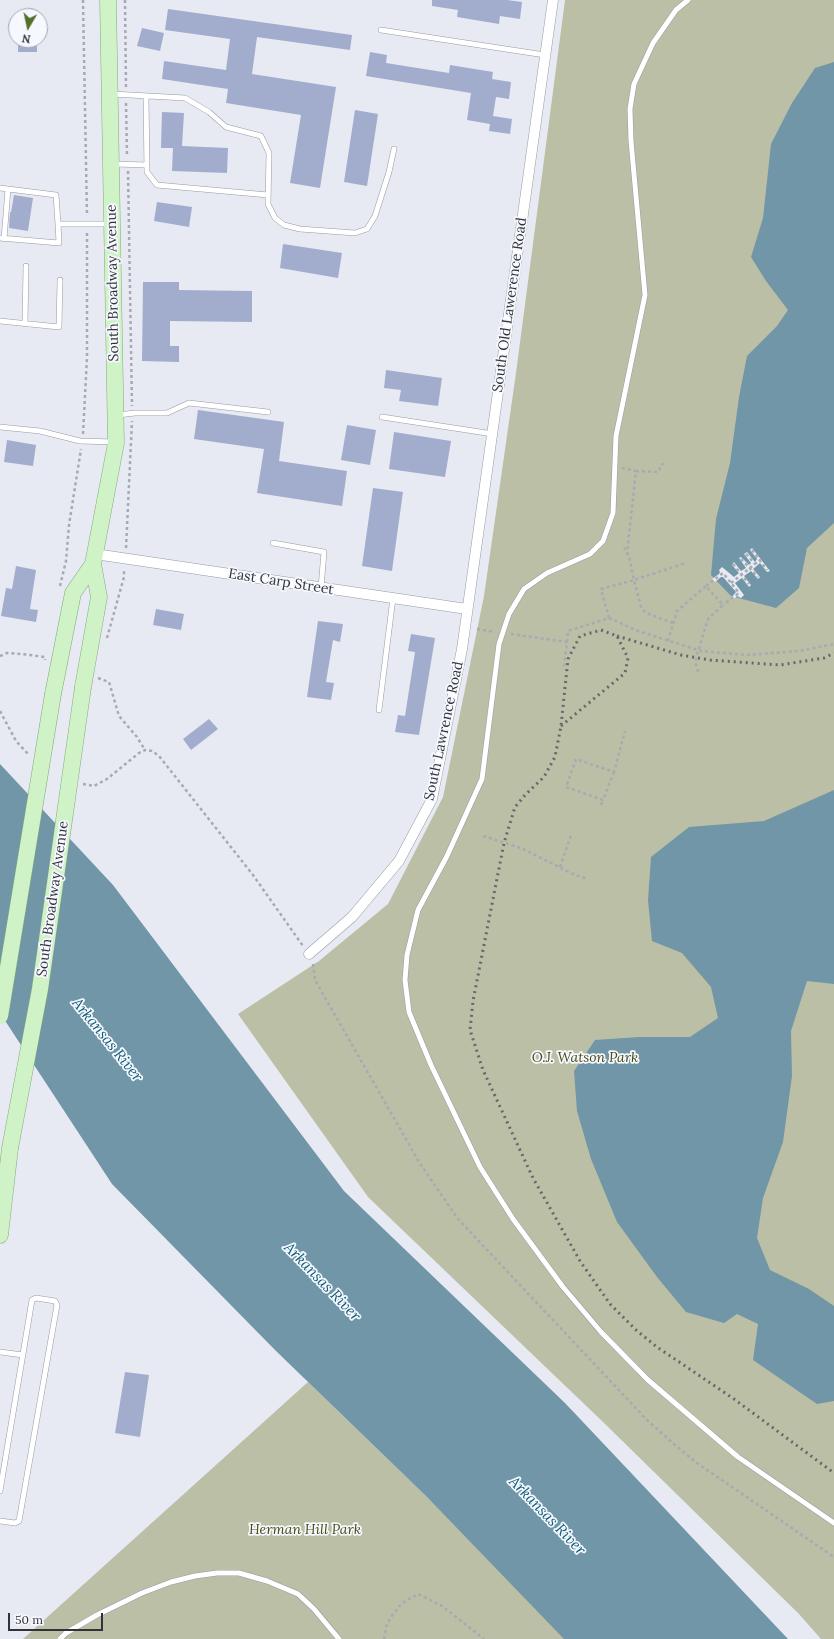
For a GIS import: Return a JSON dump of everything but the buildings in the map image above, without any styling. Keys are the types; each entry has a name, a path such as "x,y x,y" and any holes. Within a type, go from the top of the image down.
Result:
{"main road":[{"name":"South Broadway Avenue","path":"0,1235 10,1148 40,989 85,680 99,597 94,559 116,442 108,0"},
{"name":"South Broadway Avenue","path":"0,1016 53,694 73,593 94,559"}],"street":[{"name":"South Old Lawerence Road","path":"467,609 493,434 553,0"},
{"name":"East Carp Street","path":"94,559 321,588 467,609"},
{"name":"South Lawrence Road","path":"309,954 352,917 399,861 432,799 462,649 467,609"}],"lane":[{"path":"688,0 676,10 652,44 634,84 630,109 631,141 645,295 616,436 613,513 603,541 590,554 548,573 524,589 509,614 499,644 482,779 447,856 418,910 407,955 405,980 409,1012 430,1065 480,1167 513,1219 568,1292 601,1332 648,1380 738,1458 834,1523"},
{"path":"381,30 545,56"},
{"path":"109,94 185,98 209,112 226,127 261,136 269,153 268,204 275,218 284,225 300,229 355,233 367,229 374,216 389,172 394,149"},
{"path":"146,96 147,172 157,185 268,195"},
{"path":"110,164 147,165"},
{"path":"0,188 8,189 56,195 59,243 2,238 8,189"},
{"path":"58,224 112,224"},
{"path":"25,324 26,266"},
{"path":"0,321 59,327 60,280"},
{"path":"115,416 167,413 189,403 268,412"},
{"path":"382,417 493,434"},
{"path":"0,427 40,431 82,441 116,442"},
{"path":"272,543 324,552 321,588"},
{"path":"379,710 393,598"},
{"path":"0,1491 32,1300 36,1298 55,1300 57,1304 19,1521 15,1523 0,1521"},
{"path":"0,1352 23,1355"},
{"path":"60,1639 66,1633 97,1615 142,1593 171,1582 217,1572 239,1573 268,1581 298,1594 314,1609 339,1639"}],"path":[{"path":"59,590 66,561 69,524 82,441 85,410 87,357 87,224 83,0"},
{"path":"614,467 636,471 658,472 663,463"},
{"path":"627,553 636,471"},
{"path":"624,548 627,553 641,607 646,614 673,623"},
{"path":"752,550 767,570"},
{"path":"746,554 755,565"},
{"path":"741,558 758,577"},
{"path":"731,583 760,560"},
{"path":"609,618 601,589 686,563"},
{"path":"733,564 749,584"},
{"path":"668,641 677,610 723,573 739,593 708,619 695,662 699,674"},
{"path":"706,586 723,605"},
{"path":"564,667 568,631 609,618 638,631 698,650 747,655 799,651 834,644"},
{"path":"477,630 567,642"},
{"path":"44,665 46,650"},
{"path":"0,656 8,654 45,657"},
{"path":"85,680 109,682 119,716 137,737 145,750"},
{"path":"0,711 16,741 26,753 32,757"},
{"path":"601,805 614,772 624,740 625,731"},
{"path":"82,783 89,786 94,786 107,779 139,753 145,750 152,751 159,756 252,875 313,960 315,980 419,1162 458,1219 647,1420 696,1463 834,1556"},
{"path":"603,800 566,787 576,759 614,772"},
{"path":"560,867 571,835"},
{"path":"483,836 521,848 575,875 588,879"},
{"path":"384,1639 390,1618 402,1603 418,1594 442,1606 484,1639"}],"green space":[{"name":"O.J. Watson Park","path":"565,0 834,0 834,1639 821,1639 799,1614 602,1421 368,1197 238,1014 319,961 388,904 443,797 484,596 516,373"},
{"name":"Herman Hill Park","path":"308,1382 574,1639 23,1639"}],"water":[{"path":"834,62 834,523 807,548 799,588 776,608 731,596 711,575 716,519 730,463 739,397 747,356 777,326 788,310 766,281 751,257 763,218 771,144 792,103 815,68"},
{"name":"Arkansas River","path":"0,764 113,885 344,1191 565,1403 788,1639 564,1639 428,1498 275,1350 112,1184 0,1013"},
{"path":"834,790 834,984 807,981 791,1031 792,1076 783,1142 763,1198 757,1238 770,1270 809,1289 834,1306 834,1401 817,1404 753,1360 758,1324 737,1314 724,1323 686,1312 657,1277 617,1222 591,1159 577,1111 574,1071 595,1040 639,1037 690,1037 718,1018 711,987 682,953 652,941 648,900 651,857 689,827 764,821"}],"pier":[{"path":"752,548 770,571 767,572 760,563 753,569 760,577 758,579 751,571 744,576 751,585 749,587 742,578 735,583 744,595 741,598 737,596 734,599 731,598 736,592 723,577 715,582 712,579 719,574 719,570 722,567 734,577 739,573 732,565 734,562 741,571 746,568 739,558 741,557 749,565 751,563 744,554 747,552 755,562 757,559 750,550"}],"railway":[{"path":"561,726 625,673 628,658 617,636 601,630 580,636 568,659 561,726 555,757 544,777 515,807 504,843 473,1001 470,1030 483,1070 533,1178 580,1261 610,1304 636,1330 657,1347 734,1399 834,1473"},
{"path":"617,636 681,655 710,660 780,665 824,658 834,653"}]}
